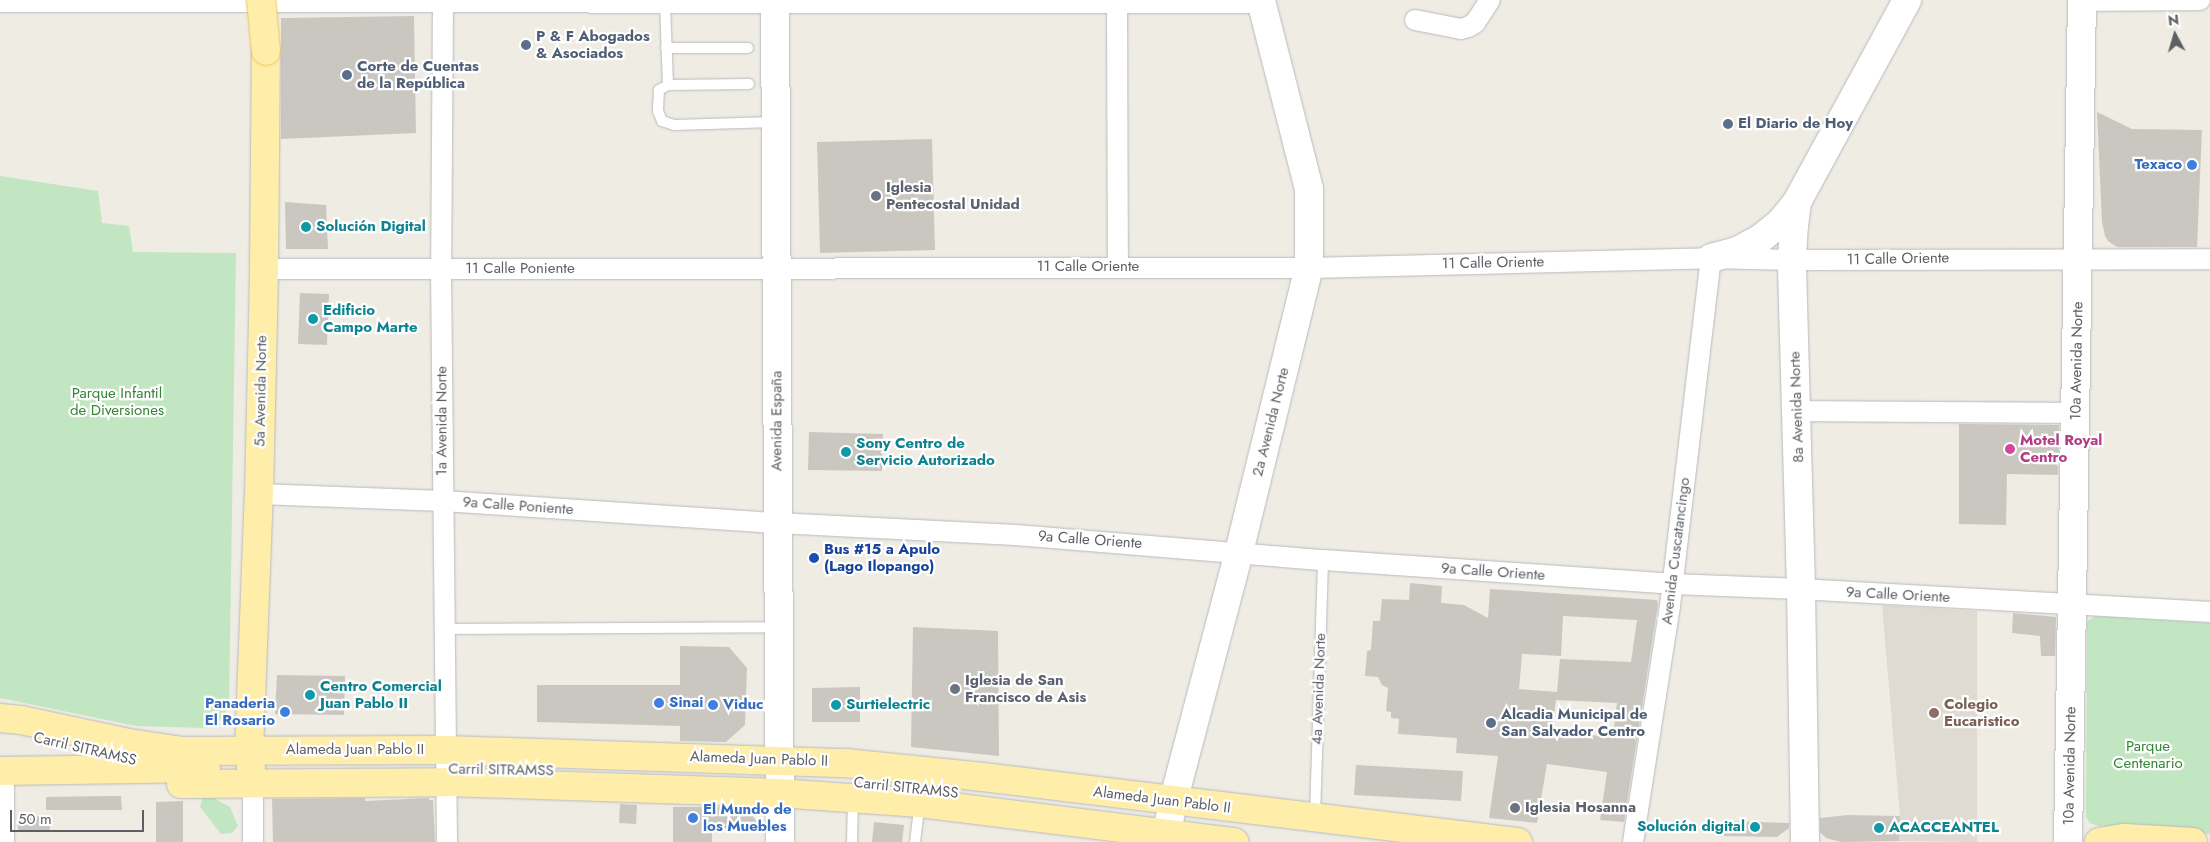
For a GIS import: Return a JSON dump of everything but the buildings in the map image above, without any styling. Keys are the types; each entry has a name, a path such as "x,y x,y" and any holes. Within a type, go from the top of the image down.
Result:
{"main road":[{"name":"5a Avenida Norte","path":"251,767 264,269 266,51 261,0"},
{"name":"Alameda Juan Pablo II","path":"0,718 20,720 155,748 210,752 251,767"},
{"name":"Carril SITRAMSS","path":"0,732 24,735 171,769"},
{"name":"Alameda Juan Pablo II","path":"1,782 251,767 448,767"},
{"name":"Carril SITRAMSS","path":"1,782 171,769 251,767"},
{"name":"Carril SITRAMSS","path":"448,767 778,776 920,788 1168,824 1368,842"},
{"name":"Alameda Juan Pablo II","path":"778,776 853,798 1168,824 1315,818 1518,842"},
{"name":"Alameda Juan Pablo II","path":"1168,824 1235,842"},
{"path":"2099,842 2147,838 2193,842"}],"street":[{"path":"1415,20 1460,28 1468,27 1475,23 1490,0"},
{"name":"8a Avenida Norte","path":"1805,842 1801,589 1792,260 1797,202 1907,0"},
{"path":"2082,1 2200,0"},
{"path":"0,2 443,1 665,3 1261,1"},
{"name":"1a Avenida Norte","path":"443,1 443,501 448,767 447,842"},
{"name":"2a Avenida Norte","path":"1168,824 1239,552 1309,268 1309,189 1261,1"},
{"name":"10a Avenida Norte","path":"2068,842 2082,1"},
{"name":"Avenida España","path":"775,2 778,776 780,842"},
{"path":"1117,2 1118,267"},
{"path":"1711,258 1737,251 1760,239 1780,222 1797,202"},
{"name":"11 Calle Oriente","path":"776,268 1309,268 1711,258 1792,260 2210,258"},
{"name":"Avenida Cuscatancingo","path":"1633,842 1672,584 1711,258"},
{"name":"11 Calle Poniente","path":"264,269 776,268"},
{"path":"1797,411 2076,412"},
{"name":"9a Calle Poniente","path":"259,494 443,501 777,523"},
{"name":"9a Calle Oriente","path":"777,523 1016,535 1323,560 1672,584 1801,589 2210,612"},
{"path":"251,767 253,842"},
{"path":"1,782 4,842"}],"lane":[{"path":"665,3 668,85"},
{"path":"666,48 748,48"},
{"path":"749,84 668,85 660,90 658,111 662,121 674,125 776,122"},
{"name":"4a Avenida Norte","path":"1315,818 1323,560"},
{"path":"446,629 778,627"},
{"path":"852,842 853,798"},
{"path":"915,842 920,803"}],"shaded area":[{"name":"Colegio Eucaristico","path":"1882,605 1977,611 1977,842 1899,841 1900,816"}],"green space":[{"name":"Parque Infantil de Diversiones","path":"0,176 98,191 102,223 129,226 133,252 236,253 229,704 223,718 213,725 204,728 136,726 0,698"},
{"name":"Parque Centenario","path":"2096,616 2210,623 2210,834 2099,826 2090,823 2086,817 2087,621"},
{"path":"204,793 230,807 238,826 232,833 221,834 200,807"}],"place":[{"name":"P & F Abogados & Asociados","path":"526,45"},
{"name":"Corte de Cuentas de la República","path":"347,75"},
{"name":"El Diario de Hoy","path":"1728,124"},
{"name":"Texaco","path":"2192,165"},
{"name":"Iglesia Pentecostal Unidad","path":"876,196"},
{"name":"Solución Digital","path":"306,227"},
{"name":"Edificio Campo Marte","path":"313,319"},
{"name":"Motel Royal Centro","path":"2010,449"},
{"name":"Sony Centro de Servicio Autorizado","path":"846,452"},
{"name":"Bus #15 a Apulo (Lago Ilopango)","path":"814,558"},
{"name":"Iglesia de San Francisco de Asis","path":"955,689"},
{"name":"Centro Comercial Juan Pablo II","path":"310,695"},
{"name":"Sinai","path":"659,703"},
{"name":"Viduc","path":"713,705"},
{"name":"Surtielectric","path":"836,705"},
{"name":"Panaderia El Rosario","path":"285,712"},
{"name":"Colegio Eucaristico","path":"1934,713"},
{"name":"Alcadia Municipal de San Salvador Centro","path":"1491,723"},
{"name":"Iglesia Hosanna","path":"1515,808"},
{"name":"El Mundo de los Muebles","path":"693,818"},
{"name":"Solución digital","path":"1755,827"},
{"name":"ACACCEANTEL","path":"1879,828"}]}
